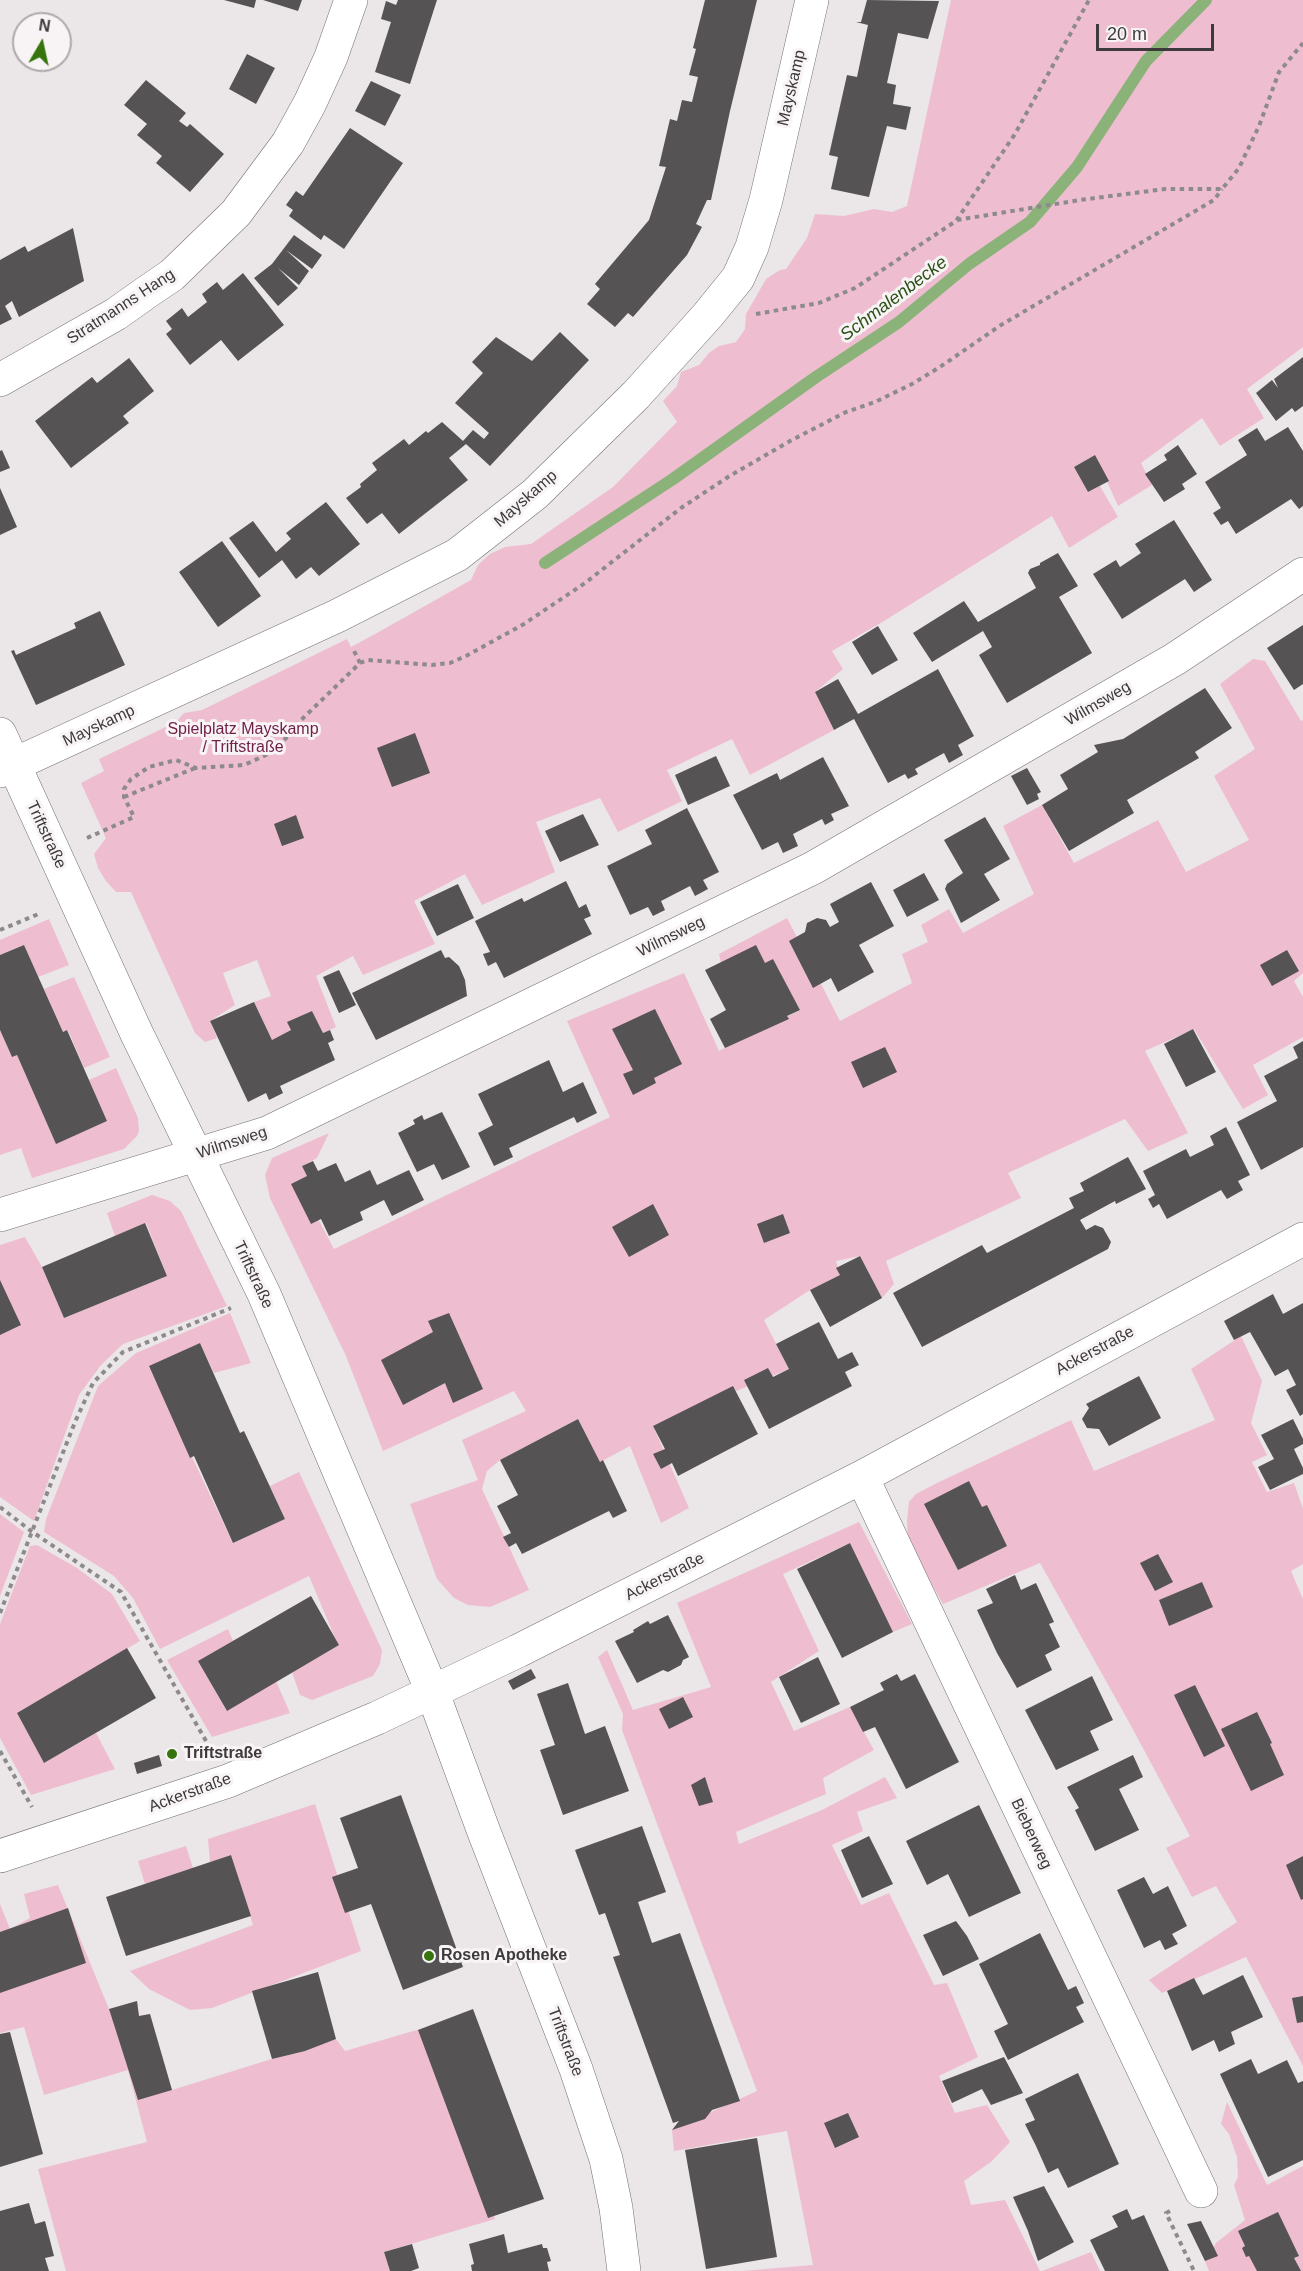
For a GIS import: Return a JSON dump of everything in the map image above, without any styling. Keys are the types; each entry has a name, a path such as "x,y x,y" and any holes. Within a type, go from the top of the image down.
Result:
{"street":[{"name":"Stratmanns Hang","path":"0,380 107,319 172,275 236,213 288,143 310,103 331,57 351,0"},
{"name":"Mayskamp","path":"7,768 337,616 457,555 535,494 636,395 738,278 752,247 766,200 813,0"},
{"name":"Wilmsweg","path":"0,1215 267,1133 813,868 1175,659 1303,574"},
{"name":"Triftstraße","path":"0,734 7,768 55,853 131,1021 264,1294 432,1691 580,2080 606,2159 616,2208 624,2271"},
{"name":"Ackerstraße","path":"0,1856 228,1781 377,1718 518,1651 862,1477 1303,1239"},
{"name":"Bieberweg","path":"862,1477 1201,2191"}],"path":[{"path":"708,315 761,314 819,303 855,288 889,268 956,220 1015,134 1089,0"},
{"path":"124,797 196,768 244,765 266,755 281,744 299,722 360,663 378,660 432,665 450,663 466,656 524,624 585,583 681,508 728,477 846,412 875,402 912,384 1001,324 1214,200 1239,168 1259,126 1279,72 1303,43"},
{"path":"956,220 1165,189 1222,189"},
{"path":"337,616 360,663"},
{"path":"55,853 134,817 124,797 124,789 131,779 148,767 176,760 196,768"},
{"path":"0,930 75,898"},
{"path":"0,1613 75,1422 93,1383 123,1352 264,1294"},
{"path":"0,1507 31,1531 122,1592 228,1781"},
{"path":"0,1752 50,1839"},
{"path":"1194,2271 1166,2213 1201,2191"}],"green space":[{"name":"Spielplatz Mayskamp / Triftstraße","path":"951,0 1303,0 1303,347 1247,389 1264,418 1220,446 1202,418 1141,463 1152,485 1118,506 1095,455 1074,467 1088,492 1100,486 1118,517 1069,548 1052,516 832,651 843,669 815,692 834,730 750,775 732,739 667,770 682,801 618,832 600,798 536,822 555,872 482,905 465,874 414,901 435,944 363,975 353,956 316,976 336,1027 323,1033 312,1011 295,1019 291,1030 272,1040 254,1002 271,996 257,960 223,973 235,1005 210,1021 217,1038 205,1042 195,1033 131,892 116,892 98,868 94,854 106,838 81,783 104,771 99,759 176,722 184,713 202,710 347,639 351,647 375,634 471,580 478,565 490,554 505,547 531,544 613,487 677,422 663,401 677,386 681,372 699,365 709,353 719,346 736,342 745,329 746,314 766,279 786,269 807,238 815,214 844,216 874,209 892,212 907,206"},
{"path":"1253,659 1265,661 1301,721 1303,720 1303,973 1294,981 1303,997 1303,1037 1253,1065 1268,1095 1243,1109 1194,1029 1145,1051 1188,1133 1148,1151 1125,1119 1008,1173 1021,1198 886,1261 894,1284 882,1298 860,1256 836,1261 840,1275 810,1290 764,1320 789,1369 653,1426 689,1508 661,1523 630,1446 600,1462 578,1419 500,1460 487,1471 482,1489 529,1590 490,1607 468,1605 454,1598 437,1579 410,1504 478,1480 462,1440 526,1411 514,1391 383,1451 346,1356 270,1198 265,1175 272,1158 329,1133 317,1158 302,1166 307,1176 298,1181 334,1249 610,1117 567,1021 684,973 719,1051 800,1010 773,960 765,963 721,963 719,954 787,918 840,1021 912,983 902,954 928,942 921,925 949,909 963,933 1034,894 1003,826 1042,805 1074,863 1158,820 1186,872 1249,840 1214,776 1255,749 1220,684"},
{"path":"49,919 69,965 38,977 24,945 0,955 0,940"},
{"path":"74,977 110,1057 84,1068 68,1030 63,1032 44,989"},
{"path":"0,1030 11,1055 17,1055 56,1143 107,1121 89,1080 116,1068 138,1118 137,1136 124,1149 32,1178 21,1148 0,1155"},
{"path":"152,1195 170,1201 181,1211 227,1306 123,1344 101,1365 79,1395 34,1521 0,1497 0,1245 25,1237 42,1267 64,1318 167,1276 146,1223 115,1236 107,1213"},
{"path":"230,1313 251,1363 214,1373 200,1343 149,1367 233,1543 285,1519 270,1486 299,1472 382,1650 380,1664 373,1676 312,1700 300,1695 292,1672 338,1645 309,1576 160,1649 133,1598 114,1576 44,1532 46,1519 98,1386 136,1353"},
{"path":"1241,1336 1262,1381 1251,1423 1267,1455 1252,1462 1267,1492 1294,1483 1303,1509 1303,1564 1291,1571 1303,1599 1303,2066 1246,1957 1162,1993 1149,1980 1237,1922 1216,1886 1192,1897 1166,1848 1190,1836 1040,1563 943,1604 908,1542 909,1502 916,1494 1071,1420 1094,1471 1215,1420 1191,1369"},
{"path":"0,1514 24,1532 0,1596"},
{"path":"859,1522 912,1624 893,1632 850,1543 783,1574 819,1651 771,1682 794,1731 850,1707 874,1750 823,1778 826,1794 736,1832 739,1844 822,1810 885,1777 897,1798 857,1812 863,1831 832,1845 861,1905 889,1893 934,1985 947,1983 978,2057 939,2076 955,2113 987,2105 1010,2142 992,2161 964,2181 971,2205 1005,2200 1040,2271 743,2271 813,2265 787,2131 674,2151 672,2130 757,2091 622,1730 623,1714 598,1657 607,1650 633,1710 711,1687 677,1603"},
{"path":"37,1545 77,1568 112,1594 140,1641 17,1713 44,1763 96,1733 115,1769 31,1795 0,1738 0,1624 30,1546"},
{"path":"228,1629 233,1641 199,1661 226,1710 276,1681 290,1713 212,1737 167,1660"},
{"path":"315,1804 361,1951 212,2008 190,2010 149,1989 130,1971 253,1925 231,1855 210,1862 208,1839"},
{"path":"186,1846 193,1868 145,1884 138,1861"},
{"path":"58,1885 109,2009 137,2001 139,2016 150,2014 172,2090 336,2039 345,2051 427,2027 495,2219 384,2252 390,2271 66,2271 38,2169 147,2142 128,2070 44,2095 24,2027 0,2033 0,1904 10,1929 30,1918 24,1894"},
{"path":"1227,2102 1267,2185 1303,2166 1303,2271 1209,2271 1205,2261 1216,2243 1245,2220 1234,2185 1238,2177 1237,2157 1229,2134 1221,2124"},
{"path":"1091,2252 1100,2271 1042,2271"}],"building":[{"path":"224,0 256,0 254,8"},
{"path":"263,0 302,0 298,11"},
{"path":"398,0 437,0 410,84 375,72 391,22 381,19 386,1 396,5"},
{"path":"705,0 757,0 711,200 707,200 696,224 702,227 687,255 633,317 628,313 615,327 587,304 600,289 595,284 649,220 666,167 659,166 670,119 677,121 682,100 692,102 698,77 689,75"},
{"path":"867,0 939,1 928,39 898,33 887,83 896,85 893,104 911,107 906,130 887,126 869,197 831,189 838,157 829,155 847,75 857,77 868,25 856,22 861,22"},
{"path":"247,54 275,68 256,104 229,89"},
{"path":"146,80 186,113 179,121 187,127 190,124 224,154 190,192 156,163 162,156 137,135 147,124 124,105"},
{"path":"371,81 401,95 385,126 355,111"},
{"path":"350,128 403,163 344,249 324,235 321,240 289,216 293,210 286,205 296,191 303,196"},
{"path":"73,228 84,281 19,317 12,301 5,306 12,319 0,325 0,260 25,246 28,252"},
{"path":"294,235 322,255 312,269 286,250 309,271 299,285 278,268 298,288 278,306 254,278 272,264"},
{"path":"243,273 284,325 238,361 221,340 190,365 166,334 172,329 166,321 182,308 188,317 207,302 202,294 217,282 223,290"},
{"path":"560,332 589,360 490,466 466,444 449,458 468,480 399,534 382,513 367,524 346,498 361,487 360,484 377,470 372,463 404,439 409,445 442,422 463,441 473,430 484,439 489,433 455,403 483,373 472,362 496,337 532,361"},
{"path":"1303,357 1303,406 1295,412 1292,408 1276,421 1256,393 1272,380 1278,388 1274,379"},
{"path":"129,358 154,391 123,416 129,423 71,468 35,421 92,377 97,383"},
{"path":"1288,427 1303,451 1303,506 1299,509 1291,499 1236,534 1228,521 1221,525 1213,513 1221,508 1205,482 1247,455 1238,440 1257,428 1265,441"},
{"path":"1178,445 1197,474 1182,484 1185,489 1164,502 1145,474 1167,460 1164,455"},
{"path":"2,450 10,468 0,472 0,451"},
{"path":"1095,455 1109,481 1088,492 1074,467"},
{"path":"0,488 17,527 0,535"},
{"path":"326,502 360,544 319,576 311,567 296,579 282,560 259,578 229,538 253,521 276,552 291,539 286,533"},
{"path":"1174,520 1212,580 1194,592 1185,579 1122,619 1093,574 1116,560 1120,567 1141,553 1135,544"},
{"path":"222,541 261,596 218,627 179,572"},
{"path":"1058,553 1078,586 1059,597 1092,653 1007,703 979,655 992,647 983,631 932,662 913,633 964,601 978,622 1036,588 1028,573 1030,569"},
{"path":"100,611 125,665 36,705 11,651 14,650 16,655 76,628 74,623"},
{"path":"1303,625 1303,684 1294,690 1267,648"},
{"path":"878,626 898,660 872,675 852,642"},
{"path":"938,669 974,736 958,745 963,755 949,763 944,753 915,769 918,774 908,779 905,774 888,783 854,719 834,730 815,692 838,679 858,714"},
{"path":"1205,688 1232,728 1195,752 1199,758 1127,800 1134,813 1069,851 1042,805 1068,789 1060,775 1098,752 1094,745 1123,739"},
{"path":"415,733 430,773 392,787 377,748"},
{"path":"716,756 730,786 688,805 675,775"},
{"path":"823,757 849,806 831,814 834,820 825,825 822,819 793,834 798,846 783,853 778,842 762,850 733,795 777,773 780,780"},
{"path":"1027,768 1041,792 1037,794 1039,799 1027,805 1011,776"},
{"path":"687,808 719,872 703,880 708,889 695,896 690,886 661,901 665,910 653,916 648,907 630,915 607,866 652,844 645,830"},
{"path":"583,814 599,845 560,862 545,831"},
{"path":"296,815 304,838 282,846 274,824"},
{"path":"985,817 1010,859 984,874 1000,900 961,923 945,889 947,884 963,873 944,840"},
{"path":"924,873 939,900 907,917 893,890"},
{"path":"566,881 579,908 586,904 591,916 584,919 592,934 504,978 496,962 488,966 483,954 490,952 475,921 522,898 524,902"},
{"path":"871,882 894,926 859,945 874,972 838,992 831,978 813,988 789,941 805,932 807,923 817,918 826,920 830,927 839,922 830,904"},
{"path":"458,884 474,918 437,936 420,902"},
{"path":"24,945 63,1032 67,1030 107,1121 56,1144 17,1055 12,1057 0,1030 0,955"},
{"path":"756,945 765,963 773,959 800,1010 787,1016 789,1019 725,1048 710,1019 726,1010 705,970"},
{"path":"441,950 445,958 449,957 459,966 465,980 467,996 376,1040 352,993"},
{"path":"1287,950 1299,971 1272,986 1260,965"},
{"path":"339,970 356,1005 339,1013 323,977"},
{"path":"254,1002 272,1040 291,1030 287,1022 312,1011 323,1033 330,1030 334,1040 328,1043 335,1060 280,1086 283,1093 269,1100 266,1093 248,1102 210,1021"},
{"path":"655,1009 682,1064 654,1078 656,1083 633,1095 623,1074 633,1070 612,1029"},
{"path":"1193,1029 1216,1072 1186,1087 1164,1044"},
{"path":"1303,1041 1303,1147 1261,1170 1237,1122 1277,1101 1264,1076 1298,1058 1293,1047"},
{"path":"885,1047 897,1072 863,1088 851,1062"},
{"path":"549,1060 563,1092 583,1082 597,1113 577,1123 574,1117 509,1148 513,1157 494,1166 478,1133 493,1125 478,1094"},
{"path":"442,1112 470,1167 442,1180 434,1164 417,1172 398,1133 415,1124 413,1120 422,1115 424,1120"},
{"path":"1226,1127 1250,1175 1238,1181 1243,1190 1227,1199 1221,1190 1167,1219 1159,1204 1153,1208 1148,1199 1155,1195 1143,1171 1186,1149 1190,1157 1214,1145 1210,1136"},
{"path":"1128,1157 1146,1189 1116,1204 1115,1201 1080,1220 1086,1230 1095,1225 1103,1228 1111,1242 1108,1249 922,1347 893,1293 982,1245 987,1253 1074,1208 1069,1198 1084,1191 1080,1183"},
{"path":"313,1161 318,1171 336,1163 345,1182 370,1170 377,1185 409,1170 424,1200 392,1216 384,1200 360,1212 363,1220 329,1236 321,1219 311,1224 291,1184 307,1176 302,1166"},
{"path":"653,1204 669,1235 629,1257 612,1227"},
{"path":"783,1214 790,1233 764,1243 757,1224"},
{"path":"145,1223 167,1276 64,1318 42,1267"},
{"path":"860,1256 882,1298 830,1327 810,1290 840,1275 836,1268"},
{"path":"0,1280 21,1325 0,1335"},
{"path":"1273,1294 1283,1314 1303,1303 1303,1414 1300,1416 1286,1390 1296,1385 1288,1369 1275,1376 1250,1332 1234,1340 1224,1321"},
{"path":"449,1313 483,1389 453,1403 445,1383 403,1405 381,1360 433,1332 428,1321"},
{"path":"819,1322 838,1359 852,1352 859,1365 845,1372 852,1386 769,1429 744,1380 768,1368 773,1377 789,1369 776,1344"},
{"path":"200,1343 240,1433 244,1431 285,1519 233,1543 194,1456 190,1458 149,1366"},
{"path":"1139,1376 1161,1418 1109,1446 1099,1429 1087,1428 1082,1419 1089,1408 1086,1404"},
{"path":"733,1386 758,1434 678,1476 672,1463 661,1469 653,1454 665,1449 653,1426"},
{"path":"578,1419 600,1462 603,1460 627,1511 613,1518 609,1511 522,1554 516,1543 509,1547 503,1537 511,1533 497,1506 518,1495 500,1460"},
{"path":"1293,1419 1303,1439 1303,1444 1294,1449 1303,1468 1303,1474 1270,1490 1258,1467 1274,1459 1261,1435"},
{"path":"969,1481 982,1507 987,1505 1007,1546 958,1570 924,1504"},
{"path":"850,1543 893,1632 842,1658 797,1569"},
{"path":"1158,1554 1173,1582 1155,1591 1140,1563"},
{"path":"1015,1575 1021,1590 1036,1583 1054,1622 1049,1624 1060,1647 1045,1655 1052,1670 1017,1688 997,1653 977,1610 993,1603 986,1589"},
{"path":"1202,1582 1213,1607 1169,1626 1159,1600"},
{"path":"311,1596 339,1645 227,1711 198,1661"},
{"path":"668,1615 689,1657 683,1660 681,1665 668,1672 663,1670 637,1683 615,1641 634,1632 633,1630 648,1621 650,1624"},
{"path":"127,1648 156,1698 44,1763 17,1713"},
{"path":"818,1657 840,1704 801,1723 779,1677"},
{"path":"531,1669 536,1678 513,1690 508,1681"},
{"path":"897,1674 901,1681 915,1674 959,1762 906,1789 875,1727 863,1732 850,1707 884,1690 880,1683"},
{"path":"1092,1676 1113,1720 1090,1731 1099,1750 1056,1770 1025,1710"},
{"path":"568,1683 585,1734 605,1726 629,1791 563,1815 540,1750 555,1745 537,1694"},
{"path":"1195,1685 1225,1746 1204,1757 1174,1695"},
{"path":"683,1697 693,1717 669,1729 659,1709"},
{"path":"1257,1712 1284,1775 1251,1791 1221,1729"},
{"path":"159,1755 162,1766 137,1774 134,1763"},
{"path":"1133,1755 1143,1777 1119,1789 1139,1830 1095,1851 1075,1810 1079,1808 1067,1787"},
{"path":"705,1777 713,1802 699,1806 691,1785"},
{"path":"401,1795 463,1967 403,1990 371,1904 345,1913 332,1877 358,1868 340,1818"},
{"path":"979,1805 1021,1893 969,1917 948,1874 927,1885 906,1841"},
{"path":"642,1826 666,1892 638,1902 652,1943 680,1933 740,2101 712,2110 705,2119 672,2130 679,2121 673,2123 613,1957 620,1955 605,1913 599,1915 575,1850"},
{"path":"869,1836 893,1884 862,1898 841,1850"},
{"path":"231,1855 251,1916 126,1956 106,1897"},
{"path":"1303,1856 1303,1899 1301,1900 1286,1865"},
{"path":"1144,1877 1153,1894 1168,1886 1187,1926 1172,1934 1178,1944 1165,1950 1160,1940 1144,1948 1117,1890"},
{"path":"68,1908 86,1963 0,1993 0,1932"},
{"path":"956,1921 979,1959 943,1976 923,1935"},
{"path":"1040,1933 1068,1990 1076,1986 1084,2003 1076,2007 1084,2022 1008,2060 994,2031 1008,2024 979,1964"},
{"path":"318,1972 336,2039 305,2051 272,2059 252,1991"},
{"path":"1243,1975 1263,2017 1231,2032 1235,2044 1219,2052 1214,2040 1192,2051 1167,1991 1194,1978 1203,1995"},
{"path":"1303,1996 1303,2022 1297,2023 1292,1998"},
{"path":"137,2001 139,2016 150,2014 172,2090 138,2100 109,2009"},
{"path":"473,2009 544,2199 488,2218 418,2030"},
{"path":"10,2032 43,2154 0,2167 0,2034"},
{"path":"1004,2057 1023,2093 991,2105 982,2089 952,2103 942,2081"},
{"path":"1251,2059 1258,2074 1287,2060 1298,2083 1303,2081 1303,2160 1268,2177 1220,2074"},
{"path":"1078,2073 1119,2164 1068,2188 1058,2168 1048,2173 1025,2124 1035,2120 1025,2099"},
{"path":"848,2113 859,2137 835,2148 824,2123"},
{"path":"757,2138 777,2257 706,2269 685,2150"},
{"path":"1044,2186 1074,2242 1038,2261 1013,2197"},
{"path":"29,2203 35,2224 45,2221 54,2256 45,2258 49,2271 0,2271 0,2211"},
{"path":"1127,2209 1132,2220 1144,2215 1169,2271 1105,2271 1090,2240 1118,2227 1112,2216"},
{"path":"1278,2212 1299,2256 1294,2258 1301,2271 1257,2271 1242,2248 1245,2246 1238,2231"},
{"path":"1201,2221 1218,2256 1205,2261 1187,2224"},
{"path":"504,2234 508,2253 542,2244 543,2248 547,2248 551,2261 547,2262 549,2271 472,2271 471,2265 474,2264 469,2244"},
{"path":"412,2244 419,2268 411,2271 390,2271 384,2252"}],"waterway":[{"name":"Schmalenbecke","path":"545,563 673,479 816,377 899,322 969,264 1030,222 1077,167 1146,61 1206,0"}],"place":[{"name":"Triftstraße","path":"172,1754"},
{"name":"Rosen Apotheke","path":"429,1956"}]}
